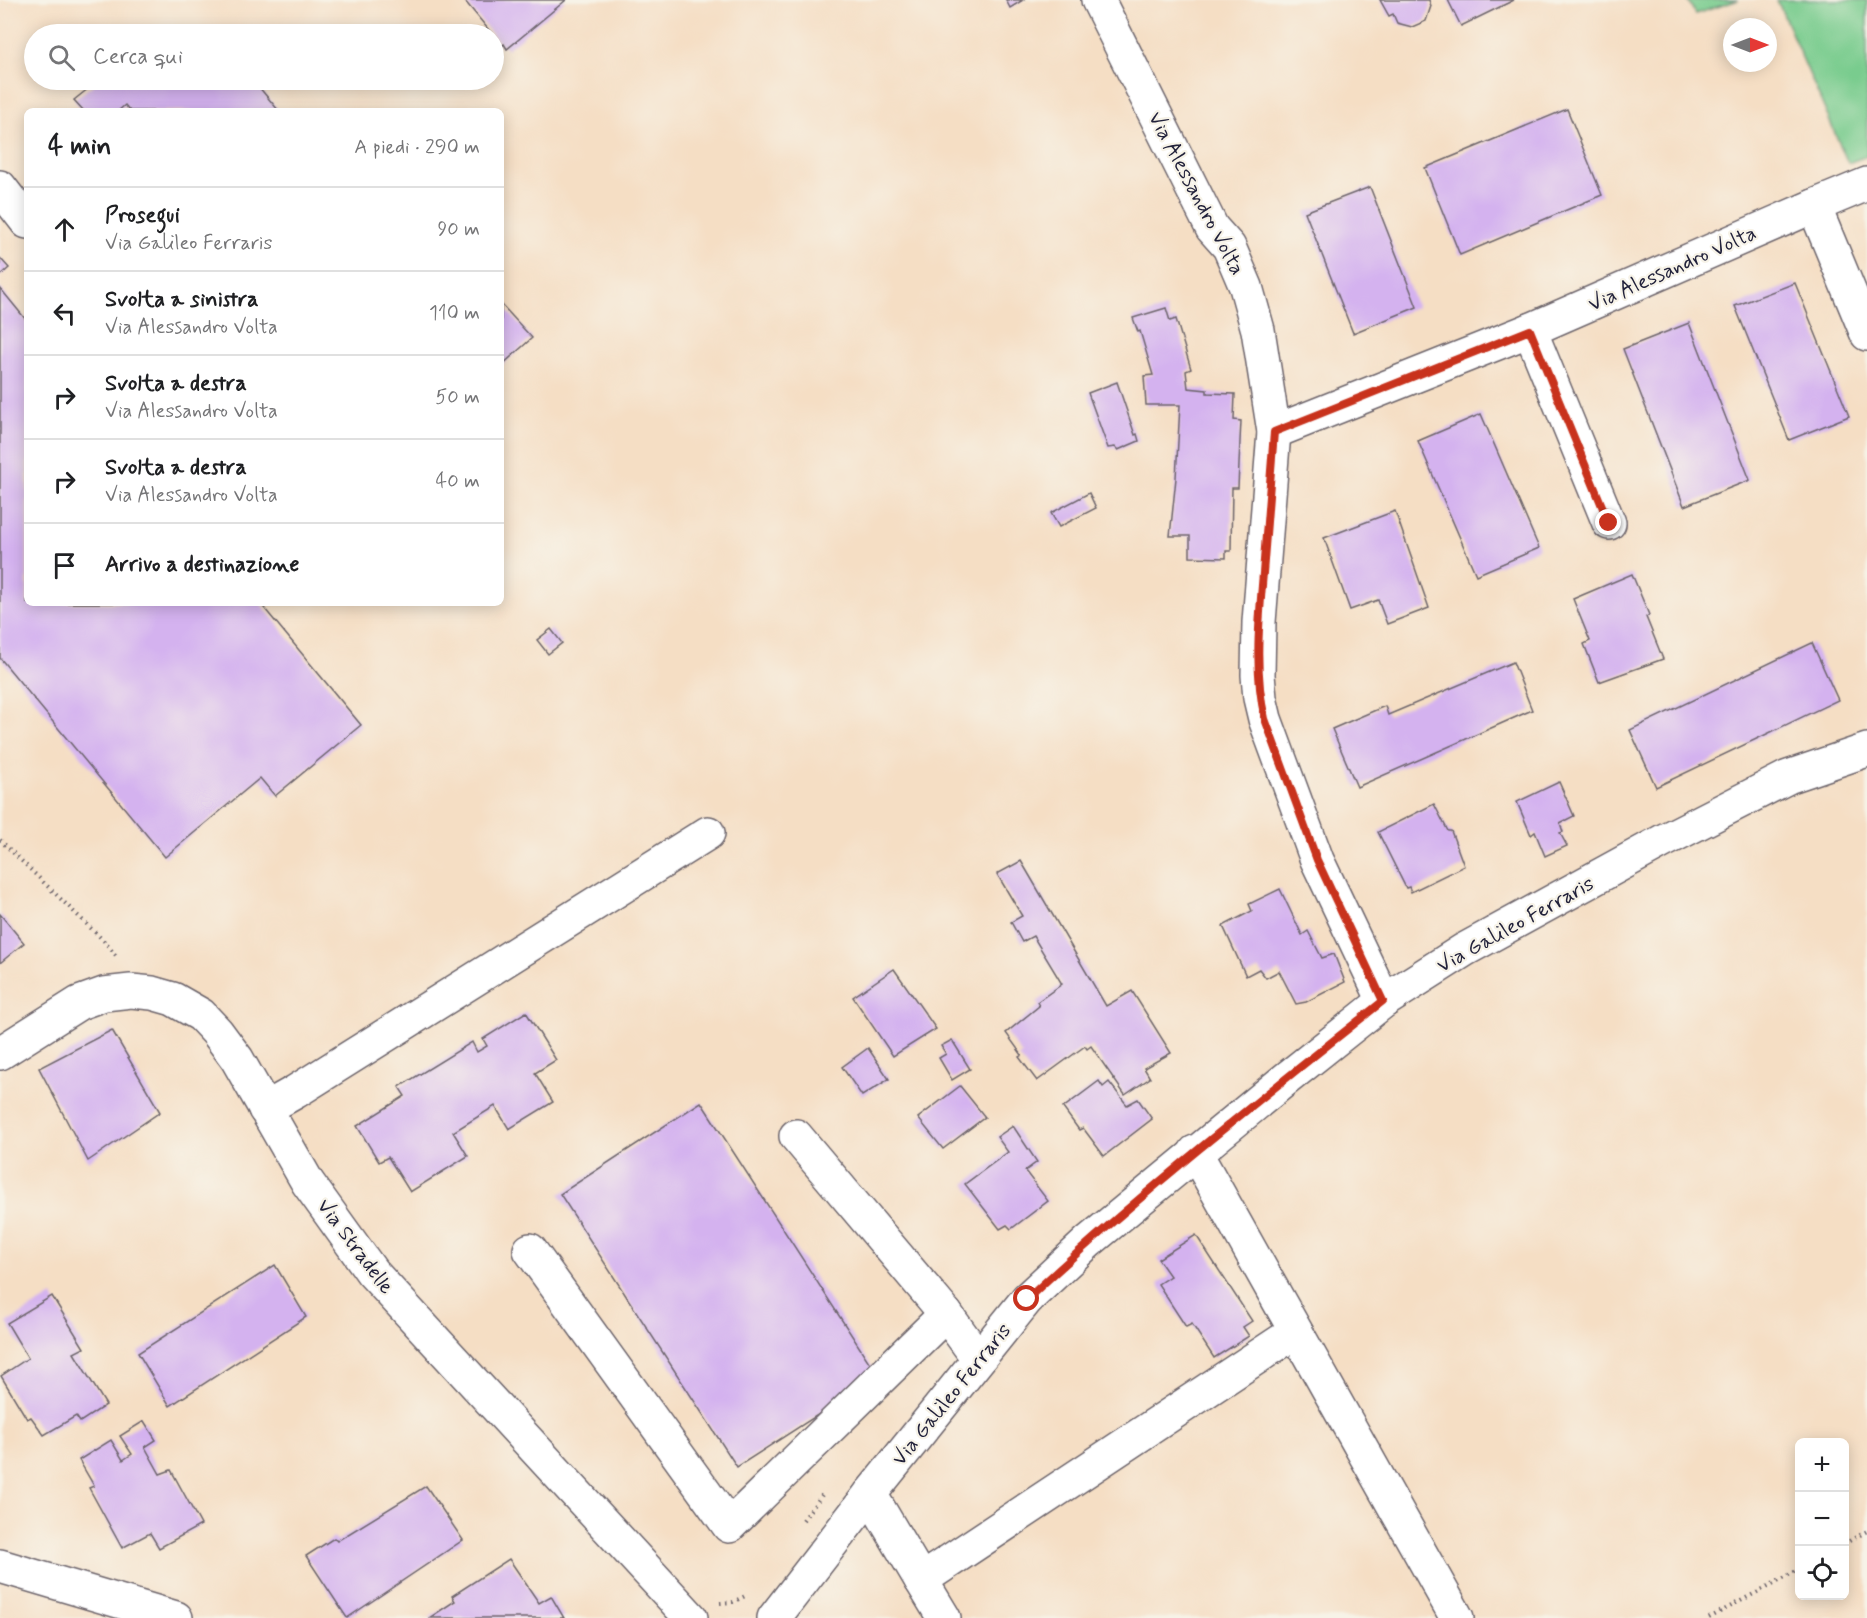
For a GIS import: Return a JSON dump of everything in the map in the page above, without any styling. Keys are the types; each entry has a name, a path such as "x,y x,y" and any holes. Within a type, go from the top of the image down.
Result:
{"street":[{"name":"Via Alessandro Volta","path":"1098,0 1212,228 1229,247 1246,287 1258,330 1274,432 1259,621 1260,698 1265,719 1317,860 1383,1001"},
{"name":"Via Alessandro Volta","path":"1274,432 1530,330 1867,184"},
{"path":"0,188 24,218"},
{"path":"1814,206 1867,334"},
{"path":"1530,330 1609,523"},
{"name":"Via Galileo Ferraris","path":"774,1618 870,1494 1027,1299 1088,1242 1195,1152 1383,1001 1464,950 1663,841 1788,777 1867,750"},
{"path":"265,1109 296,1092 708,833"},
{"name":"Via Stradelle","path":"0,1053 91,998 117,992 152,993 183,1004 209,1023 237,1059 308,1183 372,1272 691,1618"},
{"path":"796,1136 946,1314 978,1358"},
{"path":"1195,1152 1457,1618"},
{"path":"530,1250 729,1526 946,1314"},
{"path":"921,1581 1295,1332"},
{"path":"870,1494 944,1618"},
{"path":"0,1566 176,1618"}],"path":[{"path":"0,840 104,941 122,962"},
{"path":"1849,1542 1867,1531"},
{"path":"1709,1618 1795,1572"}],"green space":[{"path":"1688,0 1739,0 1695,14"},
{"path":"1777,0 1867,0 1867,156 1848,163"}],"building":[{"path":"464,0 566,0 507,49 504,44 504,24 484,24"},
{"path":"1006,0 1023,0 1010,8"},
{"path":"1380,0 1429,0 1431,6 1426,21 1412,27 1397,23 1393,14 1389,16"},
{"path":"1448,0 1514,0 1461,26"},
{"path":"86,90 261,90 276,108 128,108 125,105 122,108 81,108 74,100"},
{"path":"1567,109 1602,195 1460,255 1425,168"},
{"path":"1370,187 1417,307 1353,333 1305,212"},
{"path":"0,258 9,268 0,276"},
{"path":"1795,283 1849,416 1789,440 1735,306"},
{"path":"0,288 24,317 24,606 262,606 361,725 275,796 260,778 165,857 0,658"},
{"path":"504,307 532,338 504,363"},
{"path":"1166,308 1170,321 1176,319 1191,369 1186,371 1188,388 1207,390 1207,393 1235,394 1234,420 1241,421 1238,488 1232,488 1231,551 1226,551 1226,558 1190,557 1190,536 1170,536 1180,405 1146,405 1144,376 1153,375 1140,331 1138,332 1133,318"},
{"path":"1689,323 1750,480 1684,506 1623,349"},
{"path":"1117,382 1139,441 1118,450 1115,447 1108,448 1088,393"},
{"path":"1481,414 1539,548 1476,575 1418,441"},
{"path":"1089,493 1096,508 1059,527 1051,513"},
{"path":"1395,511 1429,608 1387,624 1378,600 1350,610 1324,538"},
{"path":"1632,574 1649,615 1646,617 1663,659 1599,682 1584,644 1590,641 1573,599"},
{"path":"551,629 562,643 548,654 537,640"},
{"path":"1812,643 1838,700 1656,787 1630,730"},
{"path":"1513,662 1532,710 1357,787 1332,729 1385,706 1388,715"},
{"path":"1559,782 1574,816 1560,823 1563,832 1560,833 1567,846 1545,856 1535,832 1531,835 1517,802"},
{"path":"1434,804 1448,831 1451,831 1464,866 1411,892 1409,887 1406,888 1378,832"},
{"path":"1021,861 1106,1006 1132,991 1171,1053 1144,1068 1150,1078 1125,1095 1091,1046 1087,1049 1085,1046 1037,1081 1019,1057 1022,1055 1006,1033 1039,1006 1037,1002 1062,984 1033,936 1022,942 1011,922 1022,916 997,874"},
{"path":"1280,889 1302,935 1308,931 1322,958 1334,954 1345,982 1306,1002 1296,1004 1279,971 1266,978 1259,969 1246,976 1223,926 1252,911 1249,904"},
{"path":"0,914 24,943 0,963"},
{"path":"894,969 936,1029 893,1056 853,997"},
{"path":"526,1012 556,1060 535,1073 553,1102 509,1129 495,1106 453,1132 468,1156 410,1192 388,1157 379,1162 357,1126 405,1096 399,1087 472,1042 477,1052 487,1046 483,1039"},
{"path":"112,1030 160,1112 88,1161 39,1068"},
{"path":"952,1040 970,1069 952,1080 939,1058 946,1054 941,1046"},
{"path":"868,1048 889,1079 862,1096 842,1067"},
{"path":"1099,1081 1103,1087 1109,1082 1127,1105 1138,1099 1152,1119 1104,1156 1083,1128 1079,1130 1063,1108"},
{"path":"960,1086 985,1117 943,1149 918,1118"},
{"path":"701,1102 878,1376 737,1467 560,1194"},
{"path":"1013,1126 1037,1162 1025,1171 1048,1201 1011,1229 1007,1225 1000,1229 965,1184 1008,1152 997,1137"},
{"path":"1196,1235 1252,1321 1243,1327 1249,1336 1214,1358 1192,1324 1186,1327 1158,1284 1170,1276 1158,1259"},
{"path":"275,1265 306,1317 170,1406 138,1353"},
{"path":"52,1296 84,1348 74,1353 106,1405 80,1422 76,1416 44,1435 31,1417 27,1419 1,1376 28,1358 7,1323"},
{"path":"144,1421 156,1440 145,1447 160,1474 171,1470 201,1525 159,1548 150,1533 122,1548 89,1488 94,1486 79,1460 111,1440 123,1460 132,1454 120,1436"},
{"path":"426,1486 463,1540 347,1618 306,1556 334,1538 337,1541"},
{"path":"509,1559 539,1603 551,1596 564,1618 429,1618 455,1601 452,1596"}],"route":[{"path":"1027,1299 1088,1242 1195,1152 1383,1001 1317,860 1265,719 1260,698 1259,621 1274,432 1530,330 1609,523"}]}
